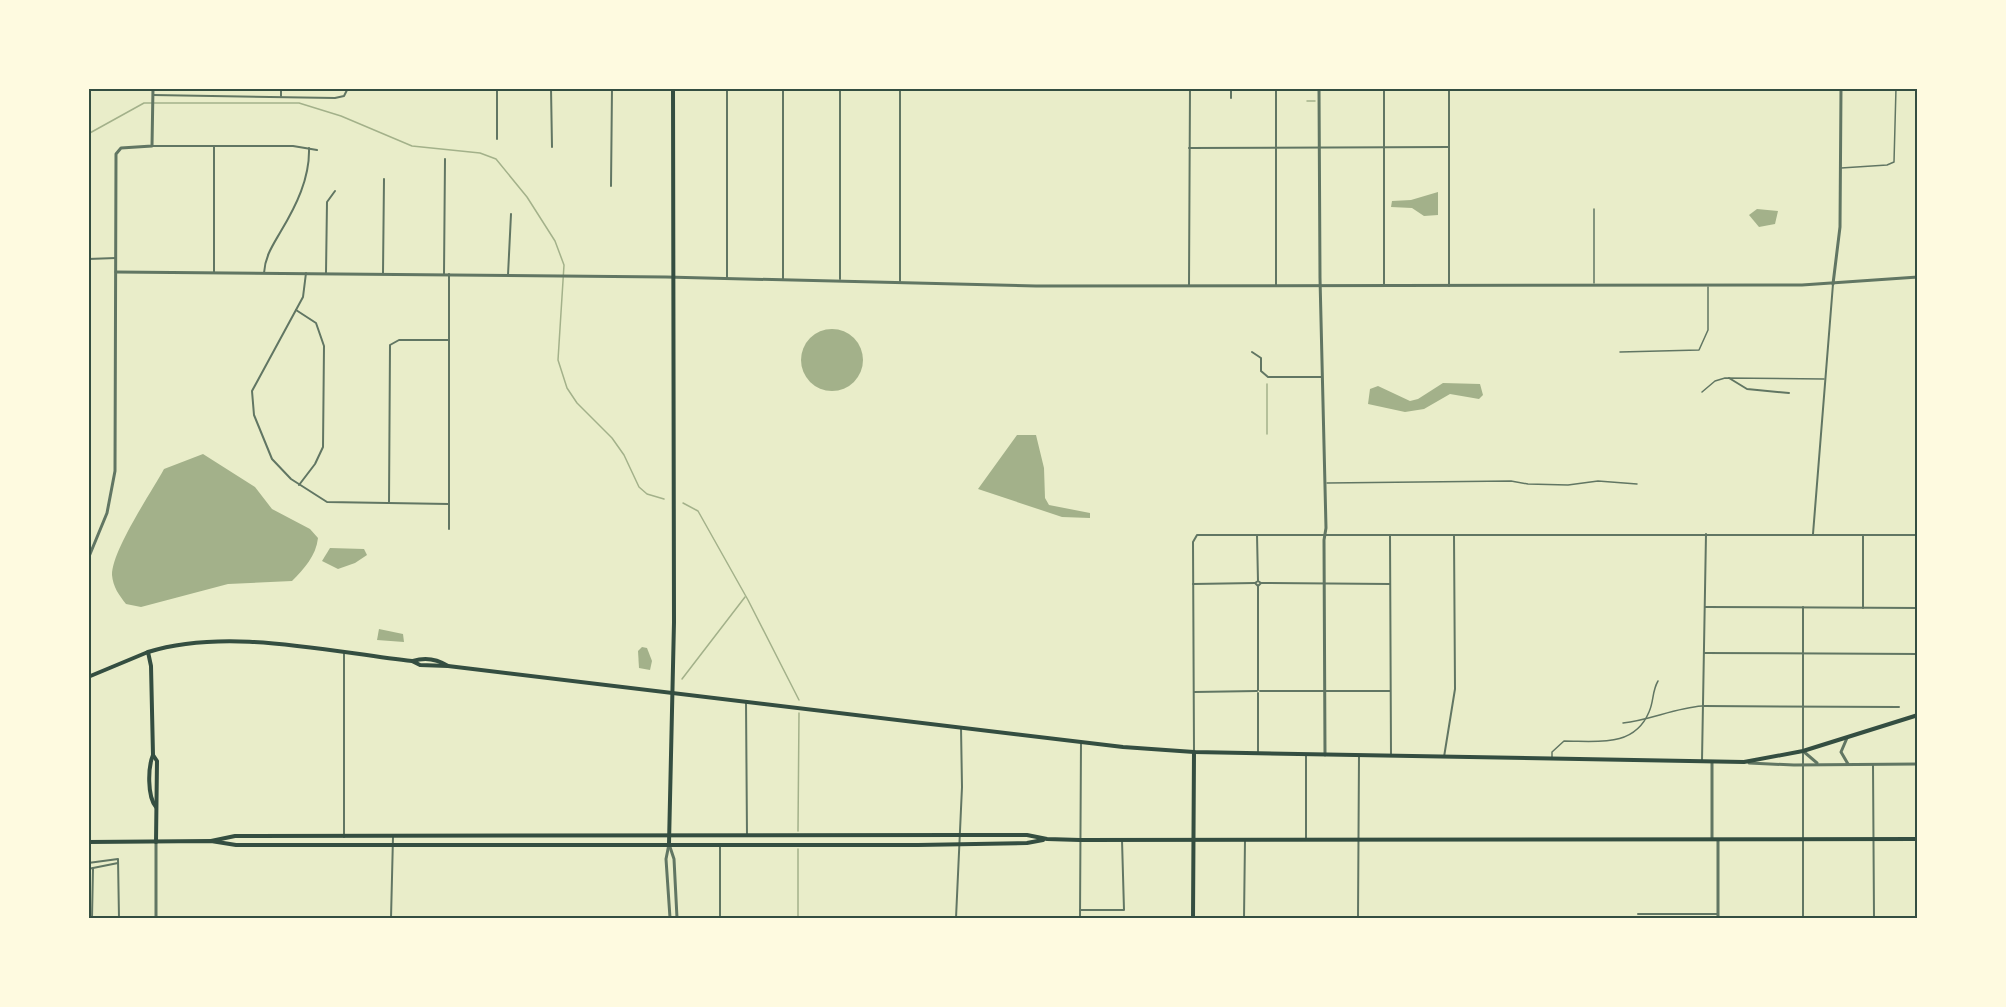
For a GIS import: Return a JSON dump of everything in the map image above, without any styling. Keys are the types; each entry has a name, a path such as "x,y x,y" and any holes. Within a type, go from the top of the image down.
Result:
{"main road":[{"path":"669,844 673,692 673,88"},
{"path":"88,677 148,652 188,643 224,641 412,661 420,665 448,666 673,692 1082,742 1194,752 1702,763 1744,762 1803,752 1917,715"},
{"path":"148,652 151,666 153,755 157,761 156,842"},
{"path":"1193,918 1194,752"},
{"path":"210,841 232,837 669,836 1027,836 1080,840 1917,839"},
{"path":"748,844 755,836"},
{"path":"843,836 843,844"},
{"path":"249,845 257,837"},
{"path":"306,845 307,837"},
{"path":"88,842 210,841 249,845 960,844 1027,843 1047,839"}],"street":[{"path":"152,146 153,88"},
{"path":"281,88 281,96"},
{"path":"153,98 281,96 335,98 346,94 348,88"},
{"path":"497,88 498,139"},
{"path":"551,88 552,147"},
{"path":"611,186 612,88"},
{"path":"727,88 727,278"},
{"path":"783,88 783,279"},
{"path":"840,88 840,279"},
{"path":"900,88 900,281"},
{"path":"1189,285 1190,88"},
{"path":"1231,88 1231,98"},
{"path":"1276,88 1276,286"},
{"path":"1319,88 1326,483 1324,755"},
{"path":"1384,88 1384,286"},
{"path":"1449,88 1449,286"},
{"path":"1813,534 1824,379 1840,227 1841,88"},
{"path":"214,146 214,273"},
{"path":"88,559 102,528 114,484 118,150 124,147 214,146 309,147 316,150"},
{"path":"264,273 270,249 299,197 309,165 309,147"},
{"path":"1189,148 1449,147"},
{"path":"445,159 449,340 449,529"},
{"path":"384,179 384,273"},
{"path":"326,273 327,202 335,191"},
{"path":"508,275 511,214"},
{"path":"88,259 116,258"},
{"path":"116,272 840,279 1036,286 1708,286 1833,284 1917,277"},
{"path":"306,273 304,292 296,310 252,391 252,405 272,459 318,498 333,503 449,504"},
{"path":"296,310 316,323 324,346 323,447 315,464 299,484"},
{"path":"388,504 388,354 390,345 394,342 449,340"},
{"path":"1252,352 1261,358 1261,371 1268,377 1323,377"},
{"path":"1729,378 1747,389 1789,393"},
{"path":"1702,763 1706,534"},
{"path":"1863,534 1863,608"},
{"path":"1257,535 1258,753"},
{"path":"1390,535 1391,756"},
{"path":"1444,757 1455,688 1454,535"},
{"path":"1194,752 1193,542 1196,536 1917,535"},
{"path":"1193,584 1390,584"},
{"path":"1705,607 1917,608"},
{"path":"1803,607 1803,918"},
{"path":"1704,653 1917,654"},
{"path":"344,837 345,654"},
{"path":"1194,692 1390,691"},
{"path":"746,701 747,836"},
{"path":"1703,706 1899,707"},
{"path":"956,918 960,844 961,727"},
{"path":"1847,738 1841,752 1848,764"},
{"path":"1080,918 1082,742"},
{"path":"1803,752 1818,764"},
{"path":"1306,754 1306,840"},
{"path":"1358,918 1359,755"},
{"path":"1744,762 1803,765 1917,764"},
{"path":"1712,763 1712,840"},
{"path":"1873,765 1874,918"},
{"path":"391,918 393,837"},
{"path":"1080,910 1124,910 1122,840"},
{"path":"1244,918 1245,840"},
{"path":"1638,914 1718,916 1718,840"},
{"path":"156,842 156,918"},
{"path":"669,844 666,859 670,918"},
{"path":"669,844 674,859 677,918"},
{"path":"720,844 720,918"},
{"path":"88,863 118,859 118,918"},
{"path":"92,918 91,868 118,863"}],"lane":[{"path":"1841,168 1887,165 1894,162 1896,88"},
{"path":"1594,209 1594,286"},
{"path":"1620,352 1699,350 1709,326 1708,286"},
{"path":"1702,392 1715,381 1729,378 1824,379"},
{"path":"1326,483 1511,481 1528,484 1568,485 1595,481 1637,484"},
{"path":"1552,759 1552,752 1560,742 1621,739 1638,730 1652,703 1653,688 1658,681"},
{"path":"1623,723 1645,720 1687,707 1703,706"}],"shaded area":[{"path":"1438,192 1438,215 1424,216 1412,208 1391,207 1392,201 1411,200"},
{"path":"1757,209 1778,211 1775,224 1759,227 1749,215"},
{"path":"832,329 854,338 863,360 854,382 832,391 810,382 801,360 810,338"},
{"path":"1443,383 1480,384 1483,395 1479,399 1450,394 1424,409 1405,412 1368,404 1370,389 1378,386 1410,401 1418,399"},
{"path":"1017,435 1036,435 1044,468 1045,498 1049,505 1090,513 1090,518 1062,517 978,489"},
{"path":"203,454 255,487 272,509 310,529 318,538 312,556 292,581 228,584 141,607 126,604 115,587 112,575 118,551 125,537 164,469"},
{"path":"330,548 364,549 367,555 355,563 338,569 322,561"},
{"path":"379,629 403,634 404,642 377,640"},
{"path":"642,647 647,648 652,661 650,670 639,668 638,651"}],"waterway":[{"path":"1307,101 1315,101"},
{"path":"88,134 144,103 299,103 341,116 412,146 480,153 496,159 527,197 555,241 564,265 558,360 567,388 577,403 612,438 624,455 639,487 647,494 664,499"},
{"path":"1267,384 1267,434"},
{"path":"683,503 698,511 748,600 799,700"},
{"path":"682,679 745,597"},
{"path":"798,831 799,713"},
{"path":"798,849 798,918"}]}
